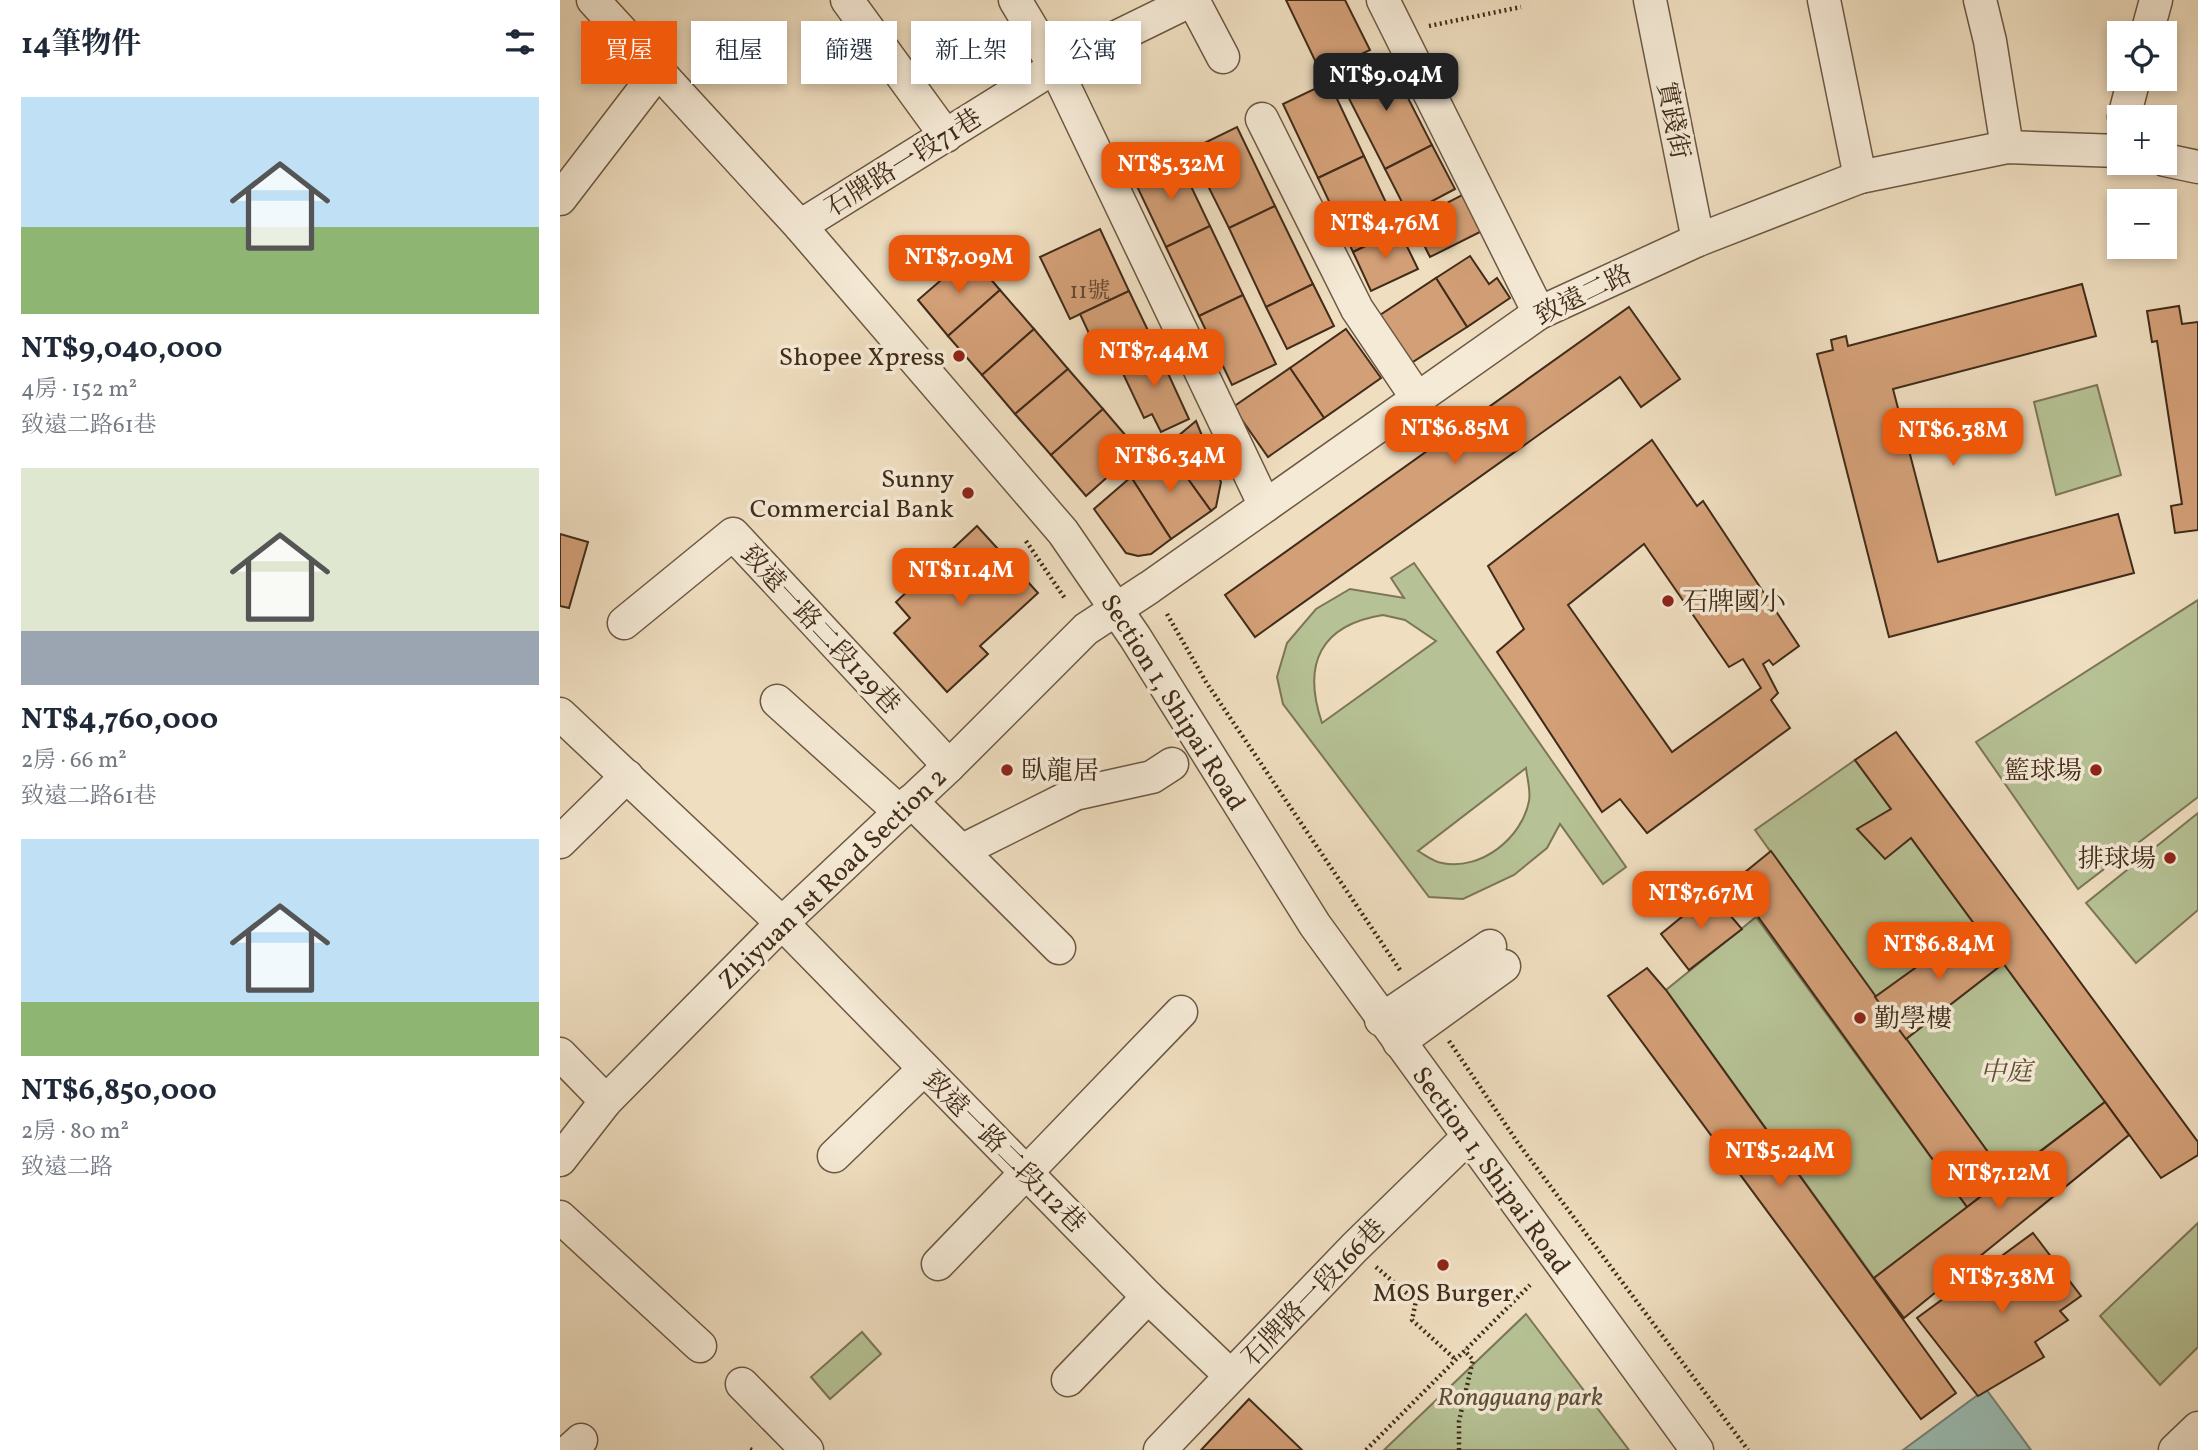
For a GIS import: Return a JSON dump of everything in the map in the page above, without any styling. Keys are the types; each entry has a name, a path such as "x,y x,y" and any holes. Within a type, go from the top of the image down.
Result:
{"street":[{"name":"Section 1, Shipai Road","path":"593,0 613,21"},
{"path":"847,0 946,136"},
{"path":"1015,0 1045,50"},
{"path":"1193,0 1223,57"},
{"name":"石牌路一段71巷","path":"1141,25 1193,0"},
{"path":"1383,0 1539,313"},
{"name":"實踐街","path":"1650,0 1698,240"},
{"path":"1824,0 1860,177"},
{"path":"1980,0 1990,41 2007,147"},
{"path":"2150,21 2156,0"},
{"name":"石牌路一段71巷","path":"800,226 1045,73"},
{"path":"560,199 649,84"},
{"name":"Section 1, Shipai Road","path":"673,84 800,226 1063,532 1116,609 1315,925 1696,1450"},
{"path":"1063,84 1265,506"},
{"path":"1262,119 1357,309 1417,398"},
{"name":"致遠二路","path":"1116,609 1539,313 1698,240 1860,177 2007,147 2107,144"},
{"path":"2177,163 2198,167"},
{"name":"致遠一路二段129巷","path":"624,623 733,534 949,766"},
{"name":"Zhiyuan 1st Road Section 2","path":"560,1160 606,1101 782,923 949,766 1086,629 1116,609"},
{"path":"778,701 963,850 1059,948"},
{"name":"致遠一路二段112巷","path":"560,714 782,923 1148,1297 1231,1376"},
{"path":"963,850 1075,794 1162,771"},
{"path":"560,842 626,776"},
{"path":"1390,1031 1497,956"},
{"path":"938,1264 1181,1012"},
{"path":"560,1054 606,1101"},
{"path":"834,1156 924,1069"},
{"name":"石牌路一段166巷","path":"1160,1450 1354,1248 1468,1137"},
{"path":"560,1217 700,1346"},
{"path":"1068,1380 1148,1297"},
{"path":"742,1384 807,1450"},
{"path":"2175,1450 2198,1428"}],"path":[{"path":"1399,32 1521,7"},
{"path":"1263,778 1272,775"},
{"path":"1354,1248 1416,1301 1412,1320 1455,1359"},
{"path":"1366,1450 1530,1285"},
{"path":"1459,1450 1459,1421 1473,1360 1464,1350"}],"green space":[{"path":"2097,385 2121,475 2056,495 2034,402"},
{"path":"1414,563 1626,867 1603,884 1560,824 1547,848 1514,875 1463,899 1429,897 1283,704 1277,677 1287,643 1316,609 1350,589 1404,598 1391,578","holes":["1383,615 1405,620 1436,641 1322,723 1314,683 1321,651 1331,638 1344,628 1361,620","1526,768 1529,797 1525,815 1509,839 1498,849 1485,857 1457,864 1439,862 1418,851"]},
{"name":"籃球場","path":"2198,600 2198,797 2078,889 1976,742"},
{"path":"1855,760 1891,809 1858,829 1911,838 1975,925 1875,997 1755,830"},
{"name":"排球場","path":"2198,813 2198,910 2136,963 2086,903"},
{"path":"1756,917 1967,1207 1874,1278 1666,990"},
{"name":"中庭","path":"2004,963 2105,1102 2006,1177 1906,1039"},
{"path":"2198,1223 2198,1347 2160,1385 2100,1316"},
{"name":"Rongguang park","path":"1526,1314 1629,1450 1384,1450"},
{"path":"862,1332 881,1354 830,1399 811,1377"}],"water":[{"path":"1986,1389 2031,1450 1903,1450"}],"building":[{"path":"1286,0 1345,0 1370,50 1321,73"},
{"path":"1387,57 1432,145 1385,169 1340,81"},
{"path":"1329,82 1364,156 1318,178 1283,104"},
{"path":"1237,127 1275,206 1229,228 1190,150"},
{"path":"1432,145 1455,189 1408,214 1385,169"},
{"path":"1364,156 1399,230 1353,252 1318,178"},
{"path":"1177,157 1210,226 1166,247 1133,178"},
{"path":"1464,194 1482,231 1430,257 1412,221"},
{"path":"1275,206 1313,284 1266,307 1229,228"},
{"path":"1210,226 1243,295 1199,316 1166,247"},
{"path":"1100,229 1129,291 1070,319 1040,257"},
{"path":"1399,230 1418,269 1371,291 1353,252"},
{"path":"970,255 1000,290 948,336 918,300"},
{"path":"1470,256 1489,284 1497,278 1510,298 1467,327 1436,278"},
{"path":"1436,278 1467,327 1405,367 1374,319"},
{"path":"1313,284 1334,326 1287,349 1266,307"},
{"path":"2082,284 2096,336 1893,389 1938,562 2118,514 2134,573 1889,637 1817,354 1833,350 1831,340 1846,336 1848,346"},
{"path":"1000,290 1034,329 982,375 948,336"},
{"path":"1129,291 1155,345 1105,368 1080,314"},
{"path":"1243,295 1276,364 1232,385 1199,316"},
{"path":"2179,306 2182,324 2198,322 2198,530 2175,533 2171,506 2182,504 2157,341 2152,342 2147,311"},
{"path":"1629,307 1680,379 1641,407 1620,377 1255,637 1225,595"},
{"path":"1034,329 1068,369 1015,414 982,375"},
{"path":"1346,329 1381,378 1324,418 1290,368"},
{"path":"1155,345 1189,419 1161,432 1152,414 1144,418 1118,363"},
{"path":"1290,368 1324,418 1268,457 1233,407"},
{"path":"1068,369 1103,409 1051,455 1015,414"},
{"path":"1103,409 1138,450 1086,496 1051,455"},
{"path":"1196,421 1221,482 1216,507 1211,511 1165,447"},
{"path":"1652,440 1697,506 1703,501 1799,646 1773,665 1769,660 1763,664 1778,693 1771,700 1790,728 1647,833 1620,799 1602,812 1497,652 1524,629 1488,566","holes":["1644,544 1729,667 1743,659 1761,688 1672,752 1568,605"]},
{"path":"1165,447 1211,511 1171,539 1131,477"},
{"path":"1131,477 1171,539 1151,554 1138,556 1126,553 1094,509"},
{"path":"977,526 1038,593 980,646 988,654 947,692 894,633 910,618 896,602"},
{"path":"560,534 588,542 569,608 560,606"},
{"path":"1896,732 2198,1142 2198,1155 2161,1178 1911,838 1885,859 1857,829 1891,809 1855,760"},
{"name":"勤學樓","path":"1771,851 2006,1177 1967,1207 1733,882"},
{"path":"1711,893 1742,929 1689,970 1661,934"},
{"path":"1975,925 2004,963 1906,1039 1875,997"},
{"path":"1647,968 1666,990 1956,1393 1921,1419 1608,996"},
{"path":"2105,1102 2129,1135 1904,1318 1874,1278"},
{"path":"2033,1233 2081,1296 2060,1311 2068,1320 2035,1342 2044,1357 1978,1396 1917,1318"},
{"path":"1249,1399 1302,1450 1201,1450"}],"place":[{"name":"Shopee Xpress","path":"959,356"},
{"name":"Sunny Commercial Bank","path":"968,493"},
{"name":"石牌國小","path":"1668,601"},
{"name":"臥龍居","path":"1007,770"},
{"name":"籃球場","path":"2096,770"},
{"name":"排球場","path":"2170,858"},
{"name":"勤學樓","path":"1860,1018"},
{"name":"MOS Burger","path":"1443,1265"}]}
